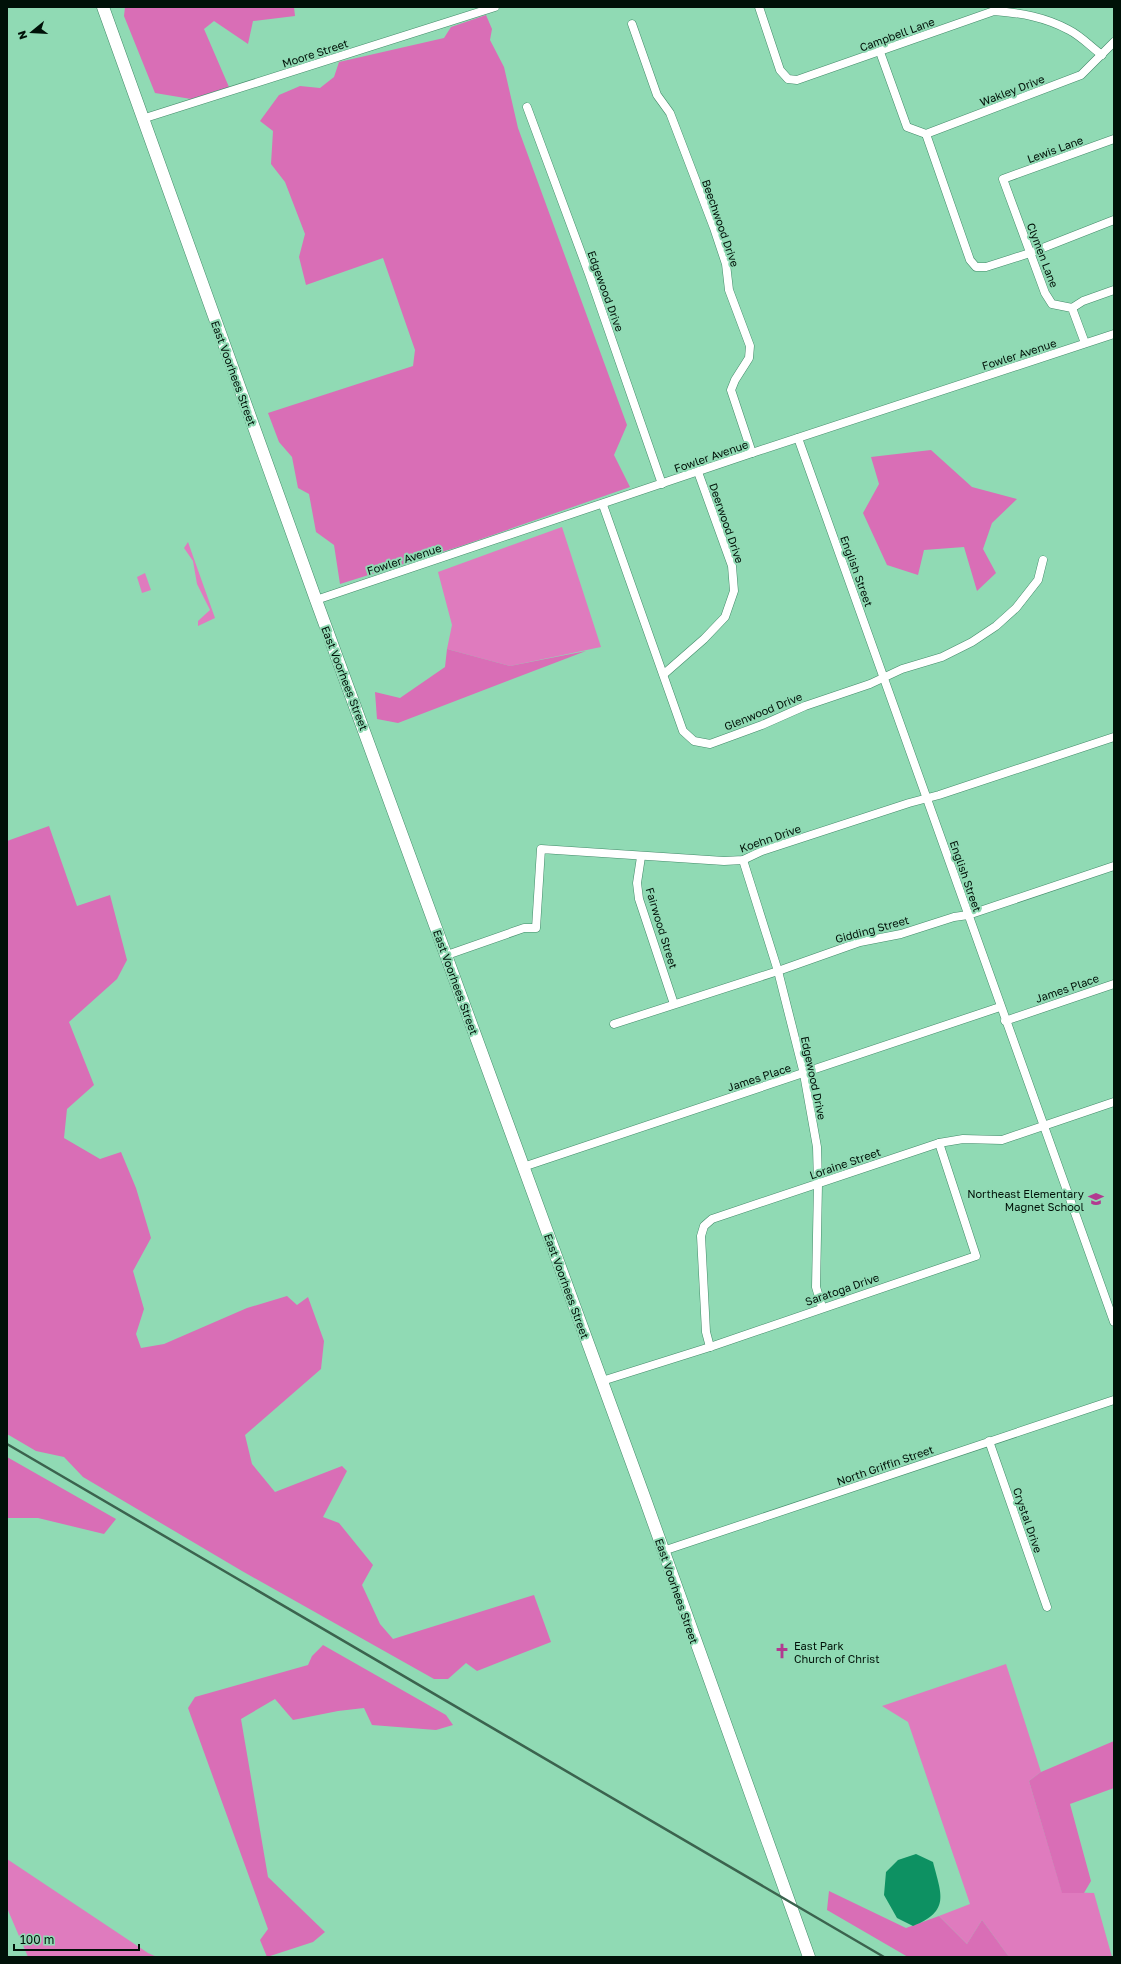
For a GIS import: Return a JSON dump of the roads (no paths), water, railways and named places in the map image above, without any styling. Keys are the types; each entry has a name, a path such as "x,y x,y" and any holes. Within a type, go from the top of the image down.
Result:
{"main road":[{"name":"East Voorhees Street","path":"103,7 316,600 602,1381 809,1957"}],"street":[{"name":"Moore Street","path":"142,119 495,7"},
{"name":"Campbell Lane","path":"759,8 780,70 788,79 797,80 994,11 1023,13 1048,20 1070,31 1102,55"},
{"name":"Beechwood Drive","path":"632,24 657,95 670,113 711,221 726,264 729,290 750,346 749,358 735,380 731,390 752,453"},
{"name":"Wakley Drive","path":"926,134 1081,75 1114,42"},
{"path":"880,52 907,127 926,134 970,260 976,267 986,267 1030,253 1114,220"},
{"name":"Edgewood Drive","path":"527,107 589,274 662,484"},
{"name":"Lewis Lane","path":"1003,179 1114,139"},
{"name":"Clymen Lane","path":"1003,179 1045,293 1052,304 1072,308"},
{"path":"1085,343 1072,308 1082,301 1114,290"},
{"name":"Fowler Avenue","path":"316,600 602,505 752,453 1114,334"},
{"name":"English Street","path":"798,438 1000,1008 1114,1322"},
{"name":"Deerwood Drive","path":"664,674 704,639 725,617 734,591 732,566 698,472"},
{"name":"Glenwood Drive","path":"602,505 664,674 683,731 694,741 710,744 762,725 805,706 884,678 902,669 942,657 972,642 996,626 1016,608 1038,580 1043,560"},
{"name":"Koehn Drive","path":"447,955 524,928 536,928 541,849 641,857 724,861 743,860 770,849 1114,737"},
{"name":"Fairwood Street","path":"641,857 637,883 639,899 674,1004"},
{"name":"Edgewood Drive","path":"743,860 778,971 804,1074 816,1147 818,1184 816,1287 822,1307"},
{"name":"Gidding Street","path":"614,1024 778,971 860,942 901,934 954,917 968,915 1114,866"},
{"name":"James Place","path":"1005,1021 1114,984"},
{"name":"James Place","path":"524,1167 1000,1008"},
{"name":"Loraine Street","path":"710,1347 706,1332 701,1236 704,1226 712,1218 939,1143 963,1139 1002,1140 1114,1102"},
{"name":"Saratoga Drive","path":"602,1381 710,1347 822,1307 976,1256 939,1143"},
{"name":"North Griffin Street","path":"663,1551 1114,1400"},
{"name":"Crystal Drive","path":"989,1441 1047,1607"}],"railway":[{"path":"7,1444 884,1957"}],"place":[{"name":"Northeast Elementary Magnet School","path":"1096,1199"},
{"name":"East Park Church of Christ","path":"782,1651"}]}
